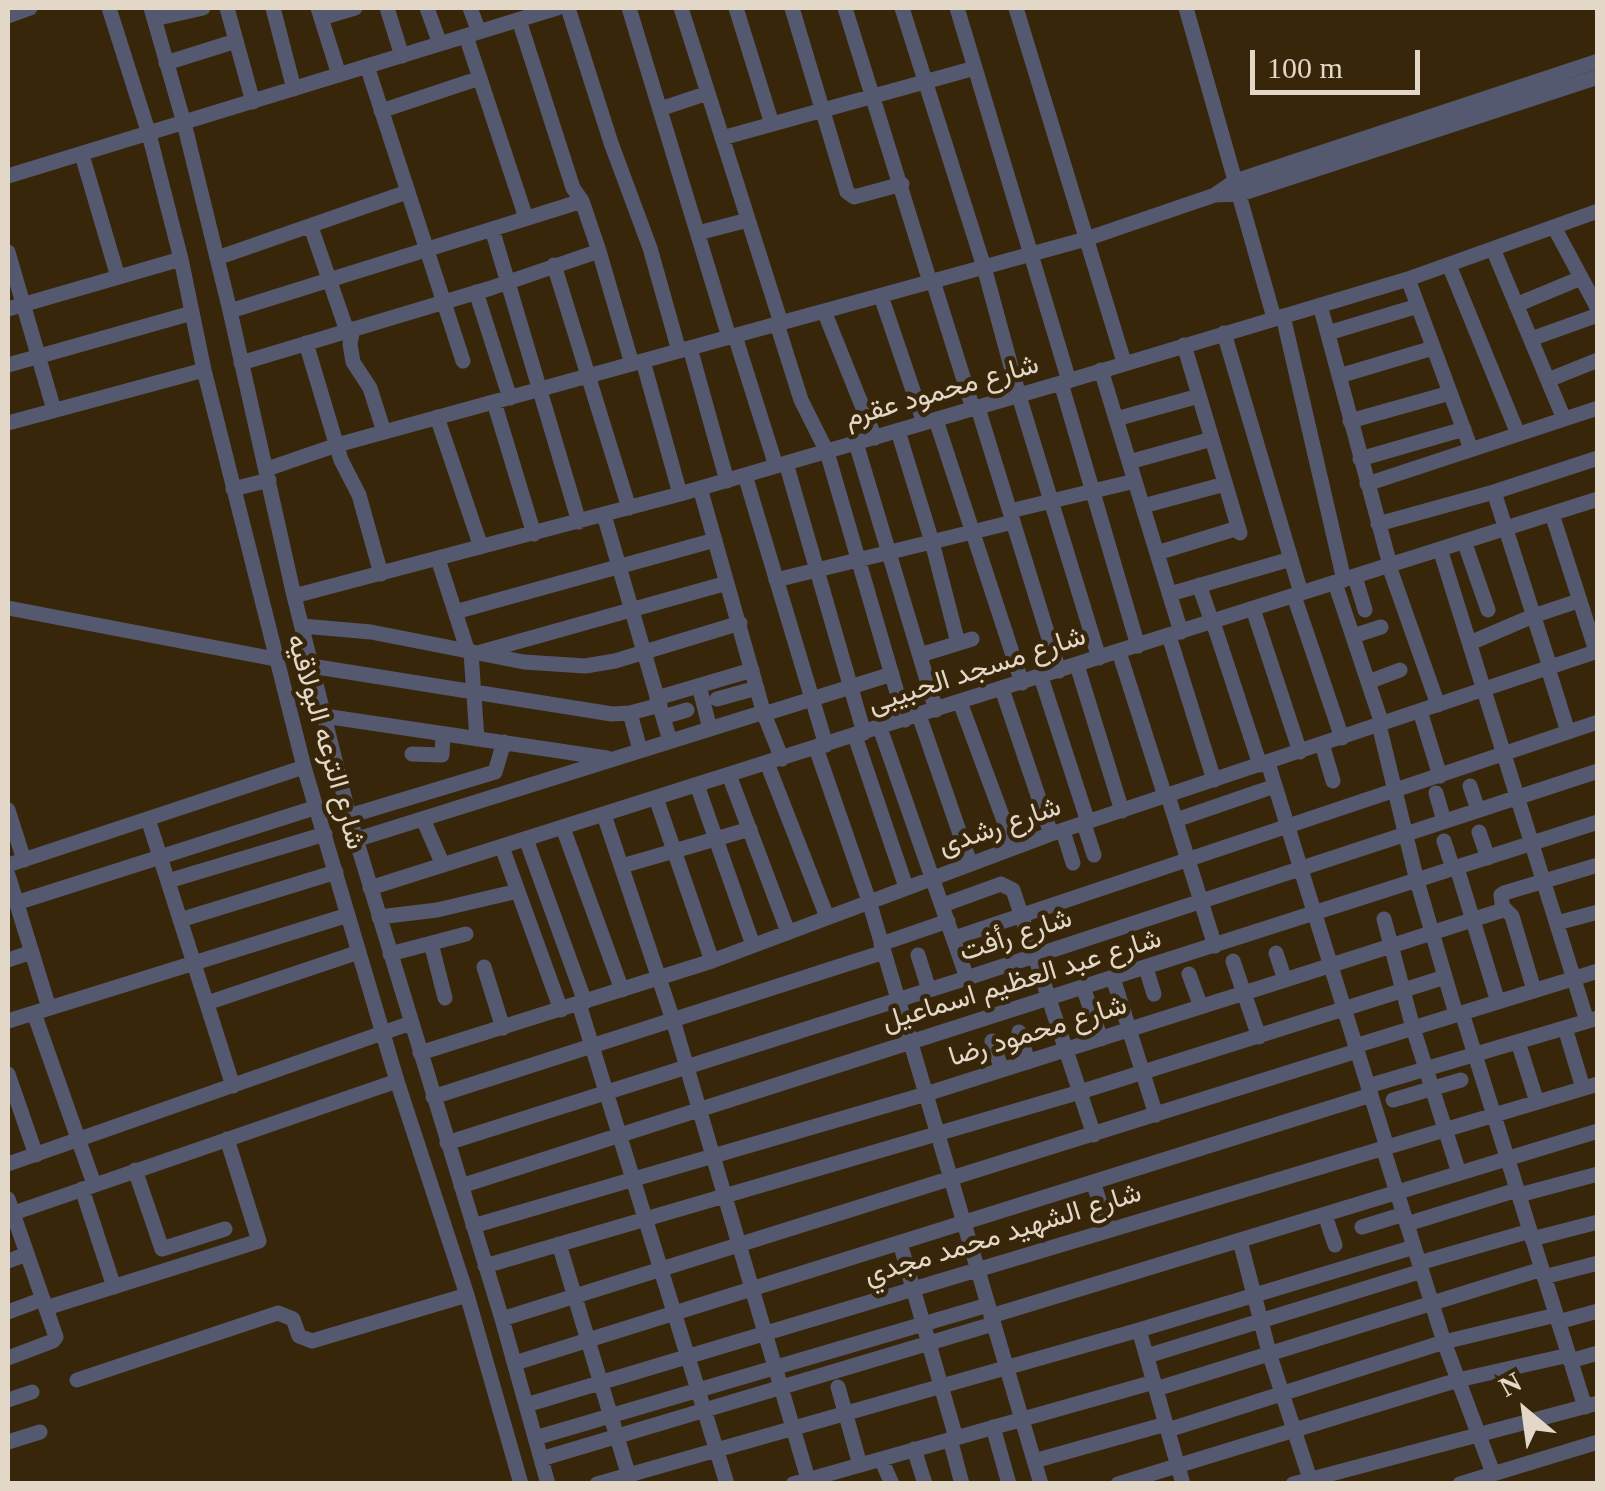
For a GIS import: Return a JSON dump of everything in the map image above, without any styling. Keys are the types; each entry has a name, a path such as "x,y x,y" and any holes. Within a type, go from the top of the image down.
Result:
{"street":[{"path":"8,16 30,8"},
{"name":"شارع الترعه البولاقيه","path":"110,8 149,134 304,767 397,1081 467,1295 521,1484"},
{"path":"153,14 203,8"},
{"path":"228,8 252,102"},
{"path":"273,8 294,89"},
{"path":"339,75 320,13 354,8"},
{"path":"387,8 402,56"},
{"path":"427,8 440,44"},
{"path":"470,8 480,78 526,218"},
{"path":"8,176 472,34 514,16 556,8"},
{"path":"568,8 727,480"},
{"path":"630,8 732,336 818,570 851,687 859,734 906,886"},
{"path":"680,8 801,400 827,452 892,674 978,892"},
{"path":"736,8 772,124"},
{"path":"792,8 848,195 854,197 902,184"},
{"path":"845,8 1059,671"},
{"path":"902,8 984,267 1099,658"},
{"path":"956,8 1031,254 1138,646"},
{"path":"1016,8 1124,362"},
{"path":"1186,8 1279,317 1345,580 1353,636 1380,725 1432,933 1475,1054 1569,1358 1591,1405 1478,1432 1334,1478 1310,1478 1293,1484"},
{"name":"شارع الترعه البولاقيه","path":"153,14 217,258 348,816 486,1266 548,1484"},
{"path":"514,16 573,188 582,201 680,494"},
{"path":"166,63 236,41"},
{"path":"1453,118 1598,61"},
{"path":"367,66 463,361"},
{"path":"722,138 975,68"},
{"path":"233,489 338,445 1086,239 1453,118 1598,77"},
{"path":"381,111 480,78"},
{"path":"660,108 708,93"},
{"path":"82,156 118,277"},
{"path":"217,258 408,192"},
{"path":"230,312 582,201"},
{"name":"شارع محمود عقرم","path":"294,596 604,515 1019,396 1408,280 1598,212"},
{"path":"698,233 748,220"},
{"path":"311,227 350,330 352,362 372,393 384,432"},
{"path":"1531,340 1598,312 1554,227"},
{"path":"492,228 578,522"},
{"path":"1493,249 1564,419"},
{"path":"241,363 476,292 599,250"},
{"path":"8,252 15,307 38,356 54,410"},
{"path":"15,307 181,260"},
{"path":"554,265 629,508"},
{"path":"1449,265 1518,434"},
{"path":"1516,304 1581,278"},
{"path":"1408,280 1472,449"},
{"path":"476,292 534,534"},
{"path":"881,296 972,532 1022,683"},
{"path":"1320,305 1390,566 1438,705"},
{"path":"1328,333 1418,306"},
{"path":"824,311 875,438"},
{"path":"8,364 192,313"},
{"path":"1224,333 1342,738"},
{"path":"306,344 344,466 359,495 381,574"},
{"path":"1157,553 1239,530 1184,345"},
{"path":"1339,376 1433,348"},
{"path":"1548,380 1598,360"},
{"path":"8,423 204,370"},
{"path":"1101,370 1170,594 1175,634 1214,780"},
{"path":"1350,420 1450,392"},
{"path":"1116,419 1199,396"},
{"path":"1367,484 1598,408"},
{"path":"438,418 481,547"},
{"path":"1360,459 1464,429"},
{"path":"898,431 965,641 920,656"},
{"path":"1129,462 1212,440"},
{"path":"856,443 936,710"},
{"path":"1378,524 1598,458"},
{"path":"744,476 1038,1473"},
{"path":"776,580 972,532 1051,501 1135,480"},
{"path":"1143,506 1225,484"},
{"path":"700,488 740,624 774,761 826,918"},
{"path":"1494,492 1568,732"},
{"name":"شارع مسجد الحبيبى","path":"370,888 1506,528 1596,503"},
{"path":"1552,514 1596,651"},
{"path":"604,515 670,741"},
{"path":"455,612 715,540"},
{"path":"1464,542 1488,610"},
{"path":"515,1363 1094,1182 1426,1069 1592,1020 1574,978 1440,549"},
{"path":"438,559 472,653 477,739"},
{"path":"1170,594 1291,559"},
{"path":"1345,580 1365,610"},
{"path":"472,653 727,583"},
{"path":"1199,585 1264,764 1276,786 1315,914 1328,933 1331,966 1405,1219 1492,1477"},
{"path":"1470,643 1578,601"},
{"path":"8,608 275,659"},
{"path":"1253,609 1300,752"},
{"path":"302,626 371,632 554,666 584,666 644,653 740,624"},
{"path":"1353,636 1381,627"},
{"name":"شارع رشدى","path":"420,1054 712,961 906,886 1122,810 1596,651"},
{"path":"1119,652 1215,946"},
{"path":"1077,665 1122,810"},
{"path":"312,666 612,714 660,707 699,686 752,670"},
{"path":"1368,682 1400,670"},
{"path":"355,840 892,674"},
{"path":"1041,677 1094,855"},
{"path":"699,686 710,728"},
{"path":"717,700 757,688"},
{"path":"1002,689 1057,833 1074,863"},
{"path":"960,702 1014,848"},
{"path":"660,707 687,710"},
{"path":"1420,711 1440,776"},
{"path":"630,713 640,750"},
{"path":"324,716 614,759"},
{"path":"954,938 1598,722"},
{"path":"880,728 967,978"},
{"path":"412,754 442,756 443,734"},
{"path":"348,816 495,772 504,742"},
{"path":"1322,744 1333,781"},
{"path":"8,810 16,862 304,767"},
{"name":"شارع رأفت","path":"448,1143 1598,771"},
{"path":"730,775 788,932"},
{"path":"697,786 753,946"},
{"path":"1176,820 1276,786"},
{"path":"1470,786 1478,810"},
{"path":"1436,793 1444,821"},
{"path":"656,798 712,961"},
{"path":"16,904 316,806"},
{"path":"604,814 660,978 714,1156 793,1427 801,1481 836,1478 860,1464 1270,1356 1543,1273 1598,1263"},
{"path":"423,819 443,865"},
{"path":"148,820 233,1086"},
{"name":"شارع عبد العظيم اسماعيل","path":"461,1186 1598,822"},
{"path":"564,828 622,990"},
{"path":"622,866 750,829"},
{"path":"1479,832 1488,858"},
{"path":"168,881 325,834"},
{"path":"526,839 582,1003 727,1484"},
{"path":"1444,842 1498,1002"},
{"path":"502,847 561,1010"},
{"name":"شارع محمود رضا","path":"473,1226 926,1094 1331,966 1504,908 1502,894 1598,866"},
{"path":"178,912 336,872"},
{"path":"8,875 32,952 42,1010 114,1286"},
{"path":"943,905 1002,884 1010,887 1094,1134"},
{"path":"379,917 437,910 518,892"},
{"path":"1504,908 1512,916 1534,990"},
{"path":"437,910 445,998"},
{"path":"1558,923 1597,912"},
{"path":"8,1021 348,915"},
{"path":"1384,919 1413,1028 1460,1173"},
{"path":"433,1097 673,1020 882,948 948,921"},
{"path":"390,954 466,934"},
{"path":"8,960 32,952"},
{"path":"207,1003 359,952"},
{"path":"1276,953 1285,980"},
{"path":"918,955 929,990"},
{"path":"1233,961 1259,1037"},
{"path":"484,968 502,1028"},
{"path":"1146,968 1154,994"},
{"path":"502,1320 1156,1115 1413,1028 1598,971"},
{"path":"1190,974 1201,1007"},
{"path":"486,1266 938,1135 1445,977"},
{"path":"1113,978 1156,1115"},
{"path":"1084,988 1101,1038"},
{"path":"8,1164 411,1023"},
{"path":"1565,1028 1590,1086"},
{"path":"1018,1032 1028,1062"},
{"path":"992,1040 1002,1070"},
{"path":"1518,1042 1536,1102"},
{"path":"8,1074 36,1154"},
{"path":"1392,1100 1461,1080"},
{"path":"8,1358 55,1340 9,1209 397,1081"},
{"name":"شارع الشهيد محمد مجدي","path":"526,1405 1590,1086"},
{"path":"541,1459 928,1343 991,1315 1598,1132"},
{"path":"8,1312 114,1286 260,1240 227,1139"},
{"path":"135,1170 162,1250 225,1229"},
{"path":"1362,1227 1598,1174"},
{"path":"1094,1182 1108,1230"},
{"path":"1324,1215 1335,1245"},
{"path":"598,1484 630,1479 716,1448 1253,1296 1598,1222"},
{"path":"1240,1241 1270,1356 1310,1478"},
{"path":"900,1243 941,1387 962,1484"},
{"path":"559,1244 630,1479"},
{"path":"8,1261 27,1254"},
{"path":"1147,1356 1260,1322 1419,1260"},
{"path":"77,1380 278,1313 293,1319 300,1336 312,1341 467,1295"},
{"path":"994,1427 1008,1483 1167,1427 1444,1342 1598,1312"},
{"path":"535,1438 923,1324 991,1315"},
{"path":"1139,1330 1183,1484"},
{"path":"1118,1484 1458,1380 1598,1354"},
{"path":"838,1387 860,1464"},
{"path":"8,1400 32,1392"},
{"path":"8,1442 40,1432"},
{"path":"1460,1484 1598,1442"},
{"path":"914,1450 925,1484"},
{"path":"881,1459 892,1484"}]}
